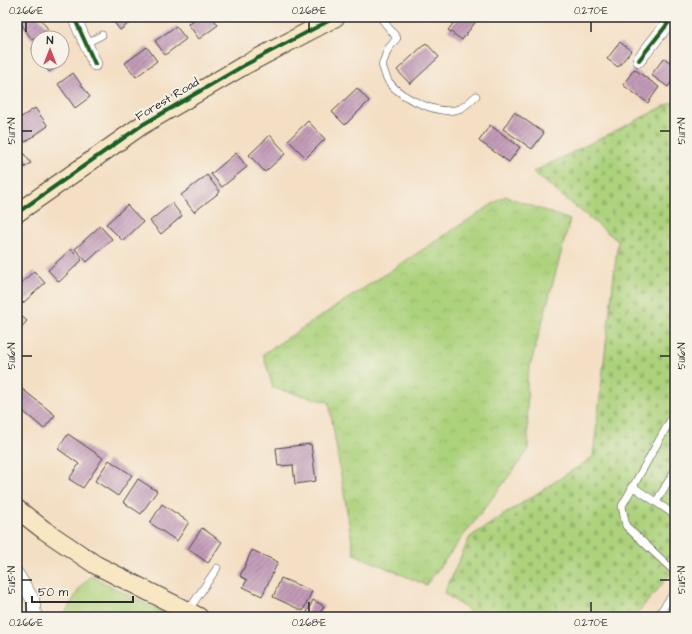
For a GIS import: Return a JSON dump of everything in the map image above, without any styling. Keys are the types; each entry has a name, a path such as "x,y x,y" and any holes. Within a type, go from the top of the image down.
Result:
{"street":[{"path":"74,17 95,64"},
{"name":"Forest Road","path":"17,213 142,125 243,66 336,17"},
{"path":"639,60 673,17"},
{"path":"17,509 44,530 96,565 193,614"},
{"path":"17,574 33,600 35,617"}],"lane":[{"path":"380,17 397,38 388,49 382,65 388,82 402,95 423,106 445,110 459,109 476,96"},
{"path":"85,44 102,35"},
{"path":"675,412 622,506 626,526 675,572"},
{"path":"656,502 675,470"},
{"path":"632,486 675,515"},
{"path":"193,614 216,568"},
{"path":"657,617 675,591"}],"green space":[{"path":"675,101 675,569 634,617 478,617 444,593 470,537 593,457 618,241 533,172"},
{"path":"505,196 570,220 527,378 528,451 426,585 354,554 329,402 273,388 263,354"},
{"path":"91,576 171,617 63,617 81,586"}],"building":[{"path":"17,17 39,17 48,29 30,30 30,37"},
{"path":"110,17 137,17 120,30"},
{"path":"198,17 212,17 218,25 199,39 188,24"},
{"path":"458,17 479,17 462,40 448,30"},
{"path":"176,26 186,39 165,55 155,41"},
{"path":"620,42 631,51 618,67 607,59"},
{"path":"426,43 439,57 410,84 397,70"},
{"path":"147,47 157,61 136,77 125,63"},
{"path":"664,58 675,66 675,77 668,87 651,75"},
{"path":"634,69 659,87 648,103 623,85"},
{"path":"73,73 90,97 75,108 58,84"},
{"path":"357,88 369,101 345,125 332,112"},
{"path":"35,108 48,126 25,142 17,132 17,120"},
{"path":"514,112 544,133 532,149 503,129"},
{"path":"308,121 325,139 306,158 288,140"},
{"path":"490,125 520,147 509,162 479,141"},
{"path":"270,135 286,153 265,172 249,155"},
{"path":"17,145 31,163 17,172"},
{"path":"236,153 247,167 222,187 211,174"},
{"path":"207,175 220,192 194,212 181,195"},
{"path":"172,203 182,216 161,234 150,221"},
{"path":"127,205 143,222 123,241 106,224"},
{"path":"100,226 112,239 87,262 75,249"},
{"path":"71,249 82,260 59,282 48,270"},
{"path":"34,271 45,283 23,303 17,297 17,287"},
{"path":"17,312 27,321 17,332"},
{"path":"21,388 55,415 44,429 17,406 17,393"},
{"path":"68,434 103,458 83,488 69,479 79,464 58,449"},
{"path":"311,444 316,481 295,484 293,465 278,466 276,448"},
{"path":"109,460 132,475 118,496 95,481"},
{"path":"138,479 157,491 141,514 123,502"},
{"path":"162,504 189,522 177,541 150,523"},
{"path":"202,528 222,542 208,563 188,549"},
{"path":"252,550 278,562 262,596 243,587 247,580 240,576"},
{"path":"281,578 312,591 303,611 273,597"},
{"path":"313,600 324,606 319,615 323,617 305,617"}],"cycle path":[{"path":"74,17 95,64"},
{"path":"17,213 142,125 243,66 336,17"},
{"path":"639,60 673,17"}]}
